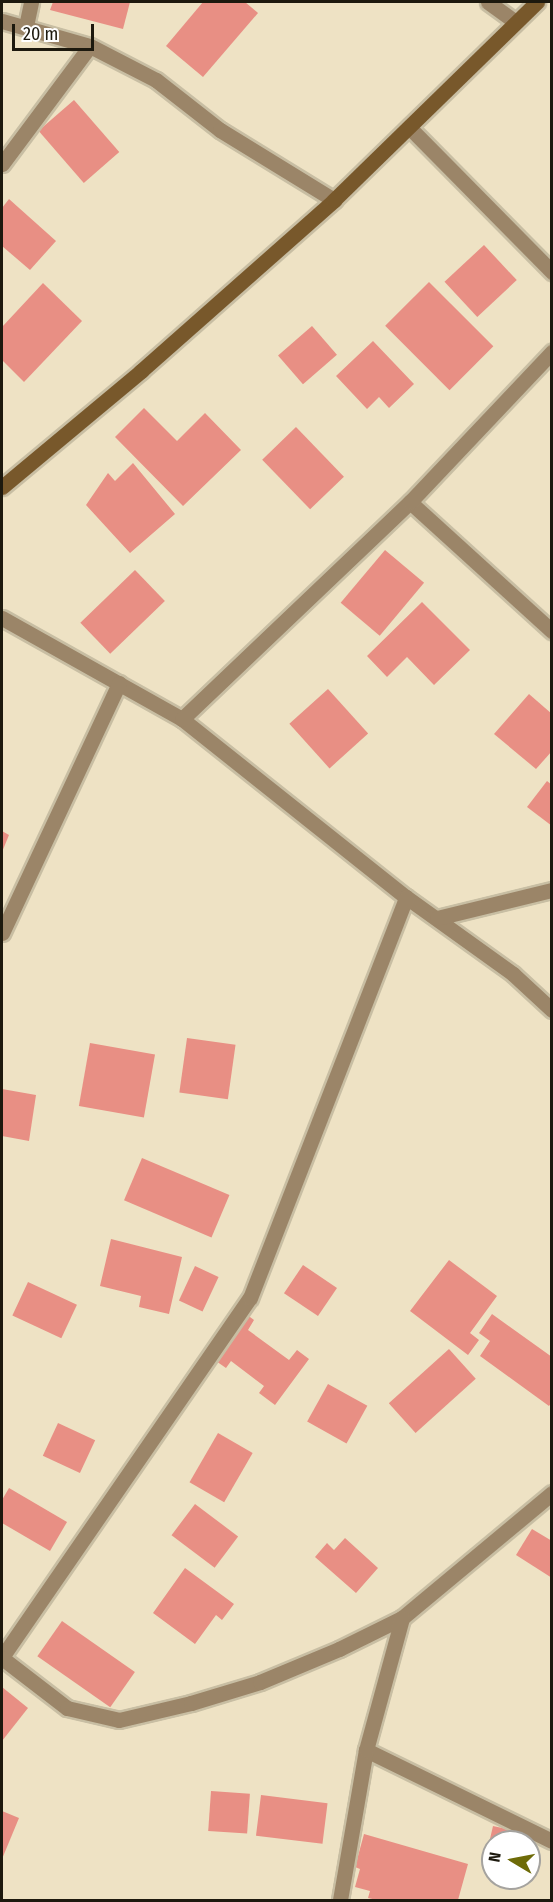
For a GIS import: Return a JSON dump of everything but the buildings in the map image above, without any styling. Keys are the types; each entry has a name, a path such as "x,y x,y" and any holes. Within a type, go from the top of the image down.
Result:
{"street":[{"path":"26,26 31,2"},
{"path":"488,2 516,22"},
{"path":"2,487 141,372 334,200 537,2"},
{"path":"2,21 90,46 156,80 220,130 334,200"},
{"path":"2,164 90,46"},
{"path":"409,127 552,272"},
{"path":"182,719 410,502 552,352"},
{"path":"410,502 552,631"},
{"path":"2,618 182,719 406,897 513,974 552,1010"},
{"path":"2,933 119,683"},
{"path":"437,918 552,890"},
{"path":"406,897 250,1298 2,1657 68,1708 119,1720 191,1703 260,1682 339,1649 402,1618 552,1493"},
{"path":"339,1900 366,1750 402,1618"},
{"path":"366,1750 552,1841"}]}
